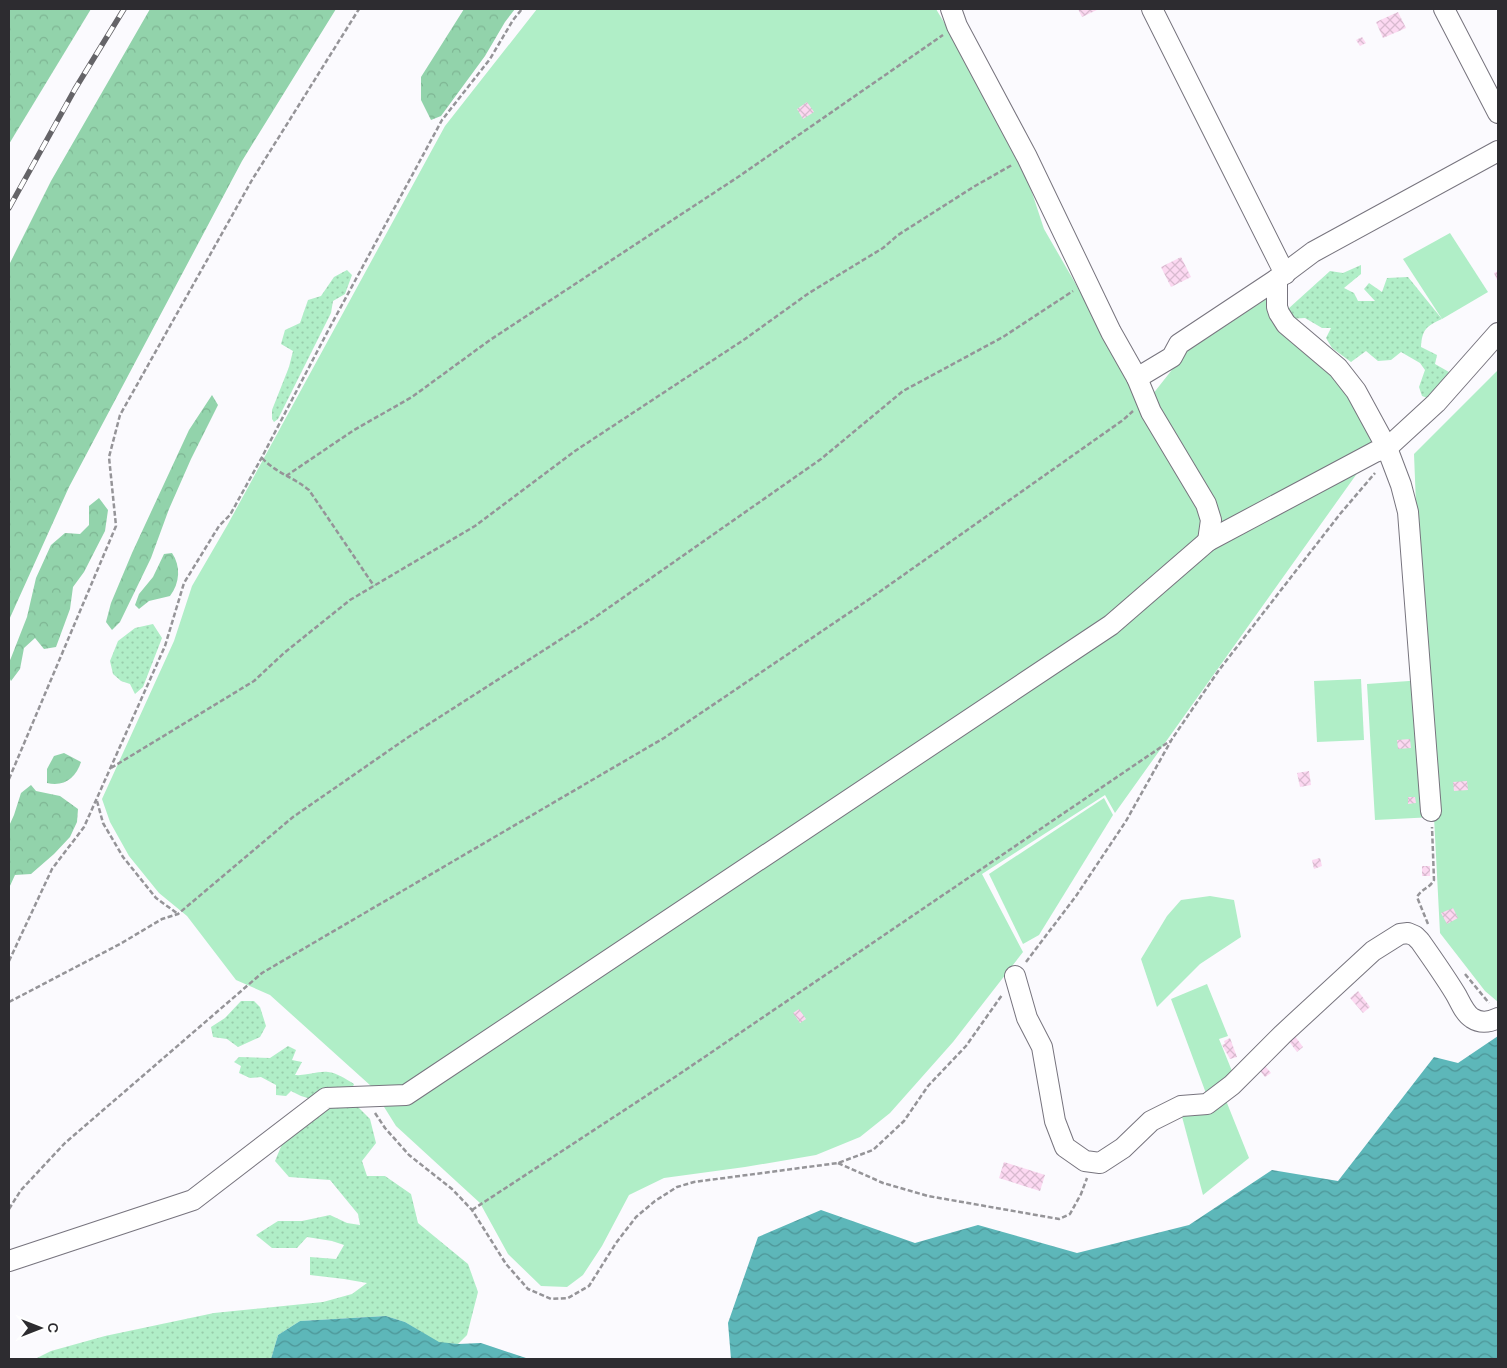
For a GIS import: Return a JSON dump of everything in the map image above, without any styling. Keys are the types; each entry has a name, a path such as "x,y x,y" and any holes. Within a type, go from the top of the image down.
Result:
{"lane":[{"path":"1152,9 1281,277 1277,307 1286,324 1338,368 1356,391 1387,448 1402,485 1408,512 1431,812"},
{"path":"1444,9 1498,113"},
{"path":"956,15 1111,332 1137,378 1151,412 1206,504 1210,520 1208,541"},
{"path":"1137,378 1172,357 1179,344 1281,277 1313,252 1498,151"},
{"path":"9,1261 193,1200 326,1098 406,1095 1112,625 1208,541 1375,452 1387,448 1436,403 1498,333"},
{"path":"1015,976 1027,1018 1042,1047 1055,1121 1065,1147 1085,1161 1100,1163 1123,1148 1152,1121 1181,1106 1207,1104 1232,1085 1283,1034 1373,951 1400,934 1408,933 1420,941 1451,986 1466,1012 1473,1019 1490,1022 1496,1012"}],"path":[{"path":"9,779 116,526 109,457 120,415 252,180 359,9"},
{"path":"9,961 52,869 84,827 165,646 184,582 210,539 230,514 262,458 330,326 442,120 490,59 513,20 522,9"},
{"path":"286,476 354,430 412,397 490,340 738,177 956,15"},
{"path":"111,768 254,680 284,653 350,600 475,526 575,451 745,339 809,293 883,248 898,235 975,186 1026,157"},
{"path":"9,1002 120,944 162,919 178,914 293,817 407,738 594,618 822,459 903,391 1003,337 1087,281"},
{"path":"9,1209 22,1190 65,1143 262,973 664,738 868,600 1123,420 1146,400"},
{"path":"365,1096 385,1128 408,1155 452,1189 472,1210 506,1264 528,1289 551,1299 568,1298 589,1286 616,1243 636,1217 654,1201 677,1188 694,1182 838,1163 873,1150 904,1121 928,1086 966,1046 1015,976 1086,881 1126,821 1172,740 1219,670 1334,522 1380,467 1387,448"},
{"path":"262,458 272,468 296,479 310,490 374,586"},
{"path":"472,1210 678,1075 1172,740"},
{"path":"96,800 104,823 124,857 156,898 178,914"},
{"path":"1430,926 1417,897 1421,890 1430,886 1434,880 1431,812"},
{"path":"1465,974 1496,1012"},
{"path":"838,1163 882,1183 928,1196 1059,1219 1070,1214 1081,1194 1093,1162"}],"green space":[{"path":"9,9 91,9 9,144"},
{"path":"150,9 336,9 242,161 69,487 9,620 9,265 51,181"},
{"path":"464,9 515,9 485,56 441,116 431,120 421,100 421,77"},
{"path":"537,9 936,9 990,99 1020,156 1044,229 1145,404 1186,352 1266,299 1281,326 1343,381 1378,444 1115,813 1105,795 982,874 1023,952 953,1042 890,1113 860,1137 816,1155 664,1178 629,1195 602,1246 583,1275 567,1287 541,1286 508,1254 480,1203 396,1126 371,1086 270,995 236,980 187,916 159,893 129,856 110,822 102,799 174,641 192,586 228,524 445,126"},
{"path":"1450,233 1488,292 1442,319 1403,259"},
{"path":"1361,265 1361,274 1344,288 1354,293 1358,301 1375,301 1364,289 1369,283 1382,292 1387,278 1408,277 1442,319 1426,329 1421,347 1437,355 1435,364 1449,372 1430,399 1422,396 1419,387 1425,370 1420,363 1401,352 1391,360 1378,361 1366,351 1351,362 1332,348 1326,338 1331,328 1322,328 1305,318 1289,319 1288,309 1330,271 1343,273"},
{"path":"347,270 352,275 345,294 333,301 331,313 278,419 274,422 272,410 289,367 293,351 281,344 285,330 300,323 308,300 321,296 334,277"},
{"path":"1498,370 1498,1002 1485,991 1440,933 1434,817 1375,820 1367,684 1423,680 1414,454"},
{"path":"212,395 218,405 169,509 151,558 120,622 112,630 106,622 111,603 132,553 189,430"},
{"path":"99,498 108,510 105,531 84,572 73,587 70,609 56,647 44,649 35,638 24,648 20,669 11,681 9,677 9,663 27,617 36,578 51,545 65,533 80,534 89,525 89,506"},
{"path":"172,553 178,569 176,586 170,596 149,601 139,609 135,605 139,594 153,577 164,554"},
{"path":"153,624 162,638 143,687 135,694 130,684 121,681 113,674 110,661 118,641 135,628"},
{"path":"1361,679 1364,740 1317,742 1314,681"},
{"path":"64,753 81,762 79,768 73,777 64,782 59,784 47,783 47,769 54,756"},
{"path":"31,785 36,791 60,796 78,809 77,822 70,837 54,854 31,874 15,875 9,888 9,826 21,793"},
{"path":"1104,798 1113,815 1039,935 1023,944 989,874"},
{"path":"1210,896 1234,900 1241,937 1200,964 1157,1007 1141,959 1167,916 1181,900"},
{"path":"1207,984 1228,1036 1219,1039 1234,1076 1207,1096 1171,999"},
{"path":"241,1001 254,1001 260,1007 266,1026 260,1037 238,1047 227,1039 213,1037 211,1027 225,1018"},
{"path":"288,1046 296,1050 292,1060 302,1062 295,1075 331,1073 341,1076 354,1084 352,1089 311,1099 291,1091 286,1096 276,1095 276,1085 261,1077 250,1078 239,1073 241,1066 234,1062 239,1057 270,1058"},
{"path":"1225,1098 1249,1158 1203,1195 1181,1113"},
{"path":"353,1102 370,1119 376,1143 362,1161 367,1176 385,1176 411,1194 418,1223 468,1264 478,1292 467,1335 458,1344 439,1343 405,1322 386,1316 300,1321 278,1335 271,1359 35,1359 51,1351 105,1336 214,1313 323,1302 352,1294 367,1283 310,1275 310,1257 336,1259 344,1245 307,1237 297,1248 272,1248 256,1235 278,1221 302,1221 330,1215 347,1223 360,1225 358,1214 330,1180 289,1177 275,1161 285,1137 332,1104"}],"water":[{"path":"1498,1036 1498,1359 731,1359 728,1323 758,1237 821,1210 915,1243 978,1225 1077,1253 1189,1225 1272,1170 1338,1181 1434,1057 1458,1063"},
{"path":"386,1316 405,1322 439,1342 458,1344 481,1343 529,1359 271,1359 278,1335 300,1321"}],"building":[{"path":"1078,9 1099,9 1082,17"},
{"path":"1398,12 1406,28 1383,38 1376,22"},
{"path":"1362,37 1366,43 1360,46 1356,40"},
{"path":"807,102 814,112 803,119 797,109"},
{"path":"1181,257 1191,277 1171,287 1161,267"},
{"path":"1498,271 1498,282 1494,273"},
{"path":"1410,739 1411,748 1398,749 1397,740"},
{"path":"1309,771 1311,785 1300,787 1297,773"},
{"path":"1467,781 1468,790 1454,791 1453,782"},
{"path":"1408,797 1415,797 1416,803 1408,804"},
{"path":"1320,858 1322,866 1314,869 1312,860"},
{"path":"1422,866 1430,866 1430,876 1422,876"},
{"path":"1453,908 1458,918 1447,924 1441,913"},
{"path":"1358,991 1370,1007 1363,1013 1350,998"},
{"path":"799,1009 806,1019 800,1023 793,1013"},
{"path":"1294,1035 1303,1047 1297,1052 1288,1040"},
{"path":"1230,1038 1237,1057 1230,1059 1222,1045 1225,1044 1224,1041"},
{"path":"1265,1066 1271,1073 1265,1077 1260,1071"},
{"path":"1004,1162 1045,1175 1040,1191 999,1178"}],"railway":[{"path":"9,208 75,89 124,9"}]}
